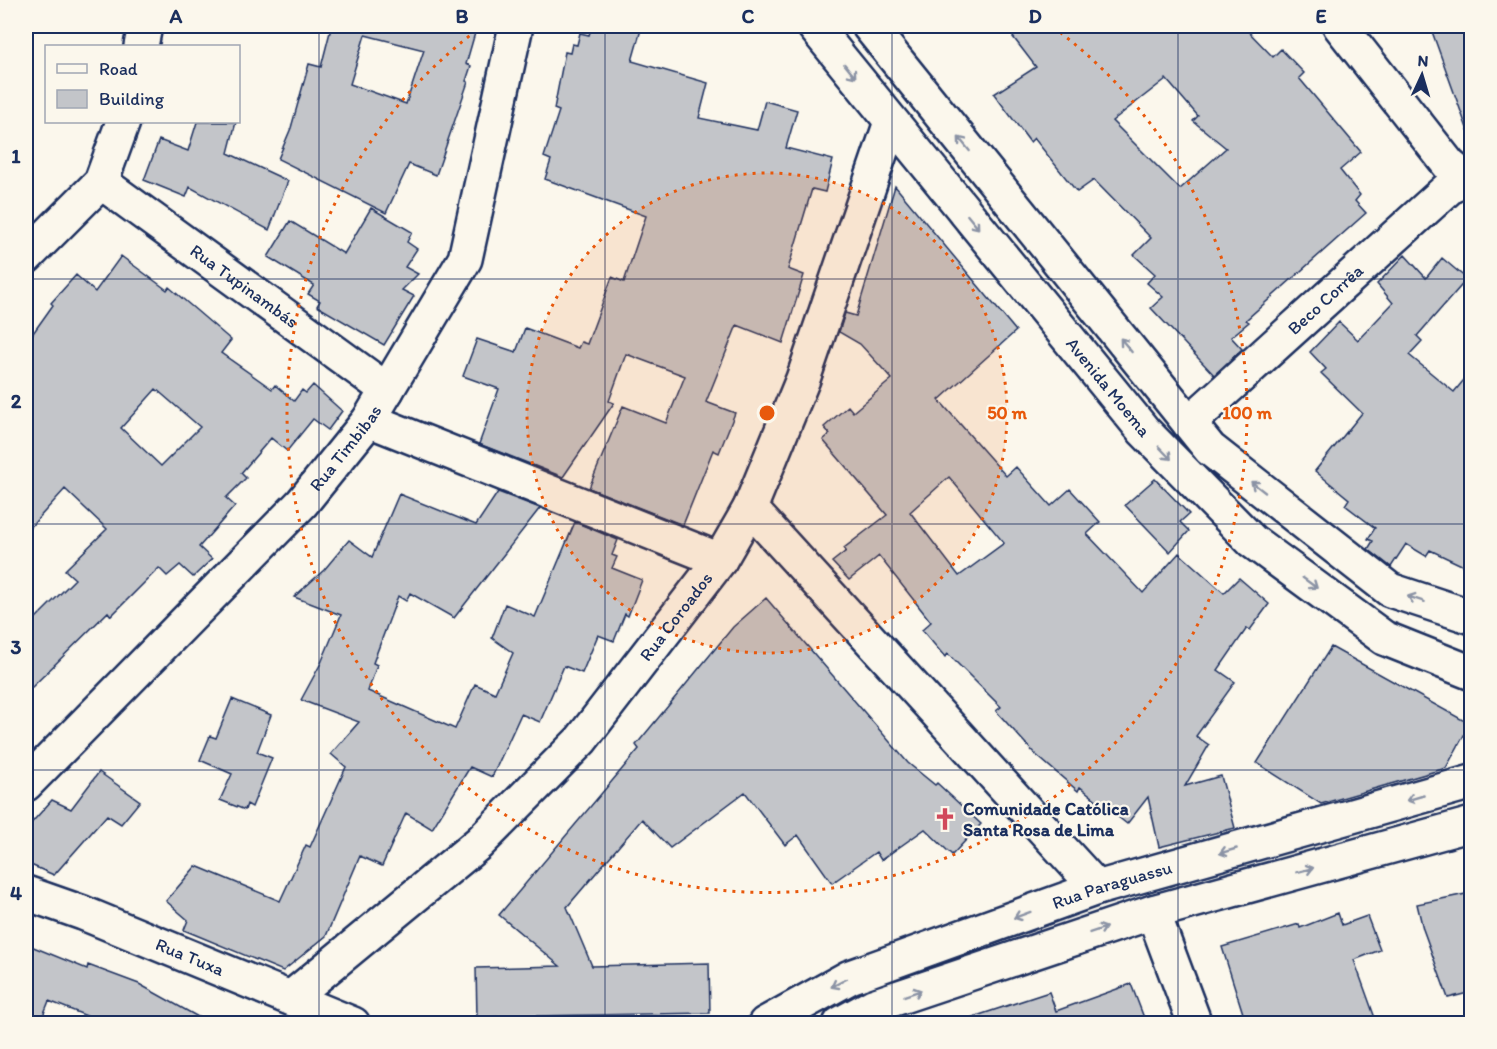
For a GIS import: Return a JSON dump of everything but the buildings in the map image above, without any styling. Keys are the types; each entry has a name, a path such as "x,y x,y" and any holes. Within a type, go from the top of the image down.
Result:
{"street":[{"path":"141,45 145,26"},
{"name":"Rua Timbibas","path":"26,784 302,503 369,420 465,259 516,26"},
{"name":"Avenida Moema","path":"814,26 1144,431 1252,541 1384,638 1472,673"},
{"path":"869,26 1210,449 1390,590 1472,617"},
{"path":"1340,26 1449,165 1467,180"},
{"name":"Rua Coroados","path":"292,996 479,843 581,740 720,560 750,508 803,379 891,122"},
{"path":"26,257 101,182 123,123"},
{"name":"Beco Corrêa","path":"1189,423 1467,180"},
{"name":"Rua Tupinambás","path":"101,182 387,390"},
{"path":"369,420 720,560"},
{"path":"750,508 1097,888"},
{"name":"Rua Paraguassu","path":"765,1023 815,1012 850,977 1097,888 1472,782"},
{"name":"Rua Paraguassu","path":"840,1023 873,1006 1153,912 1472,824"},
{"name":"Rua Tuxa","path":"26,893 292,996 354,1023"},
{"path":"1153,912 1195,1023"}],"place":[{"name":"Comunidade Católica Santa Rosa de Lima","path":"945,819"}]}
